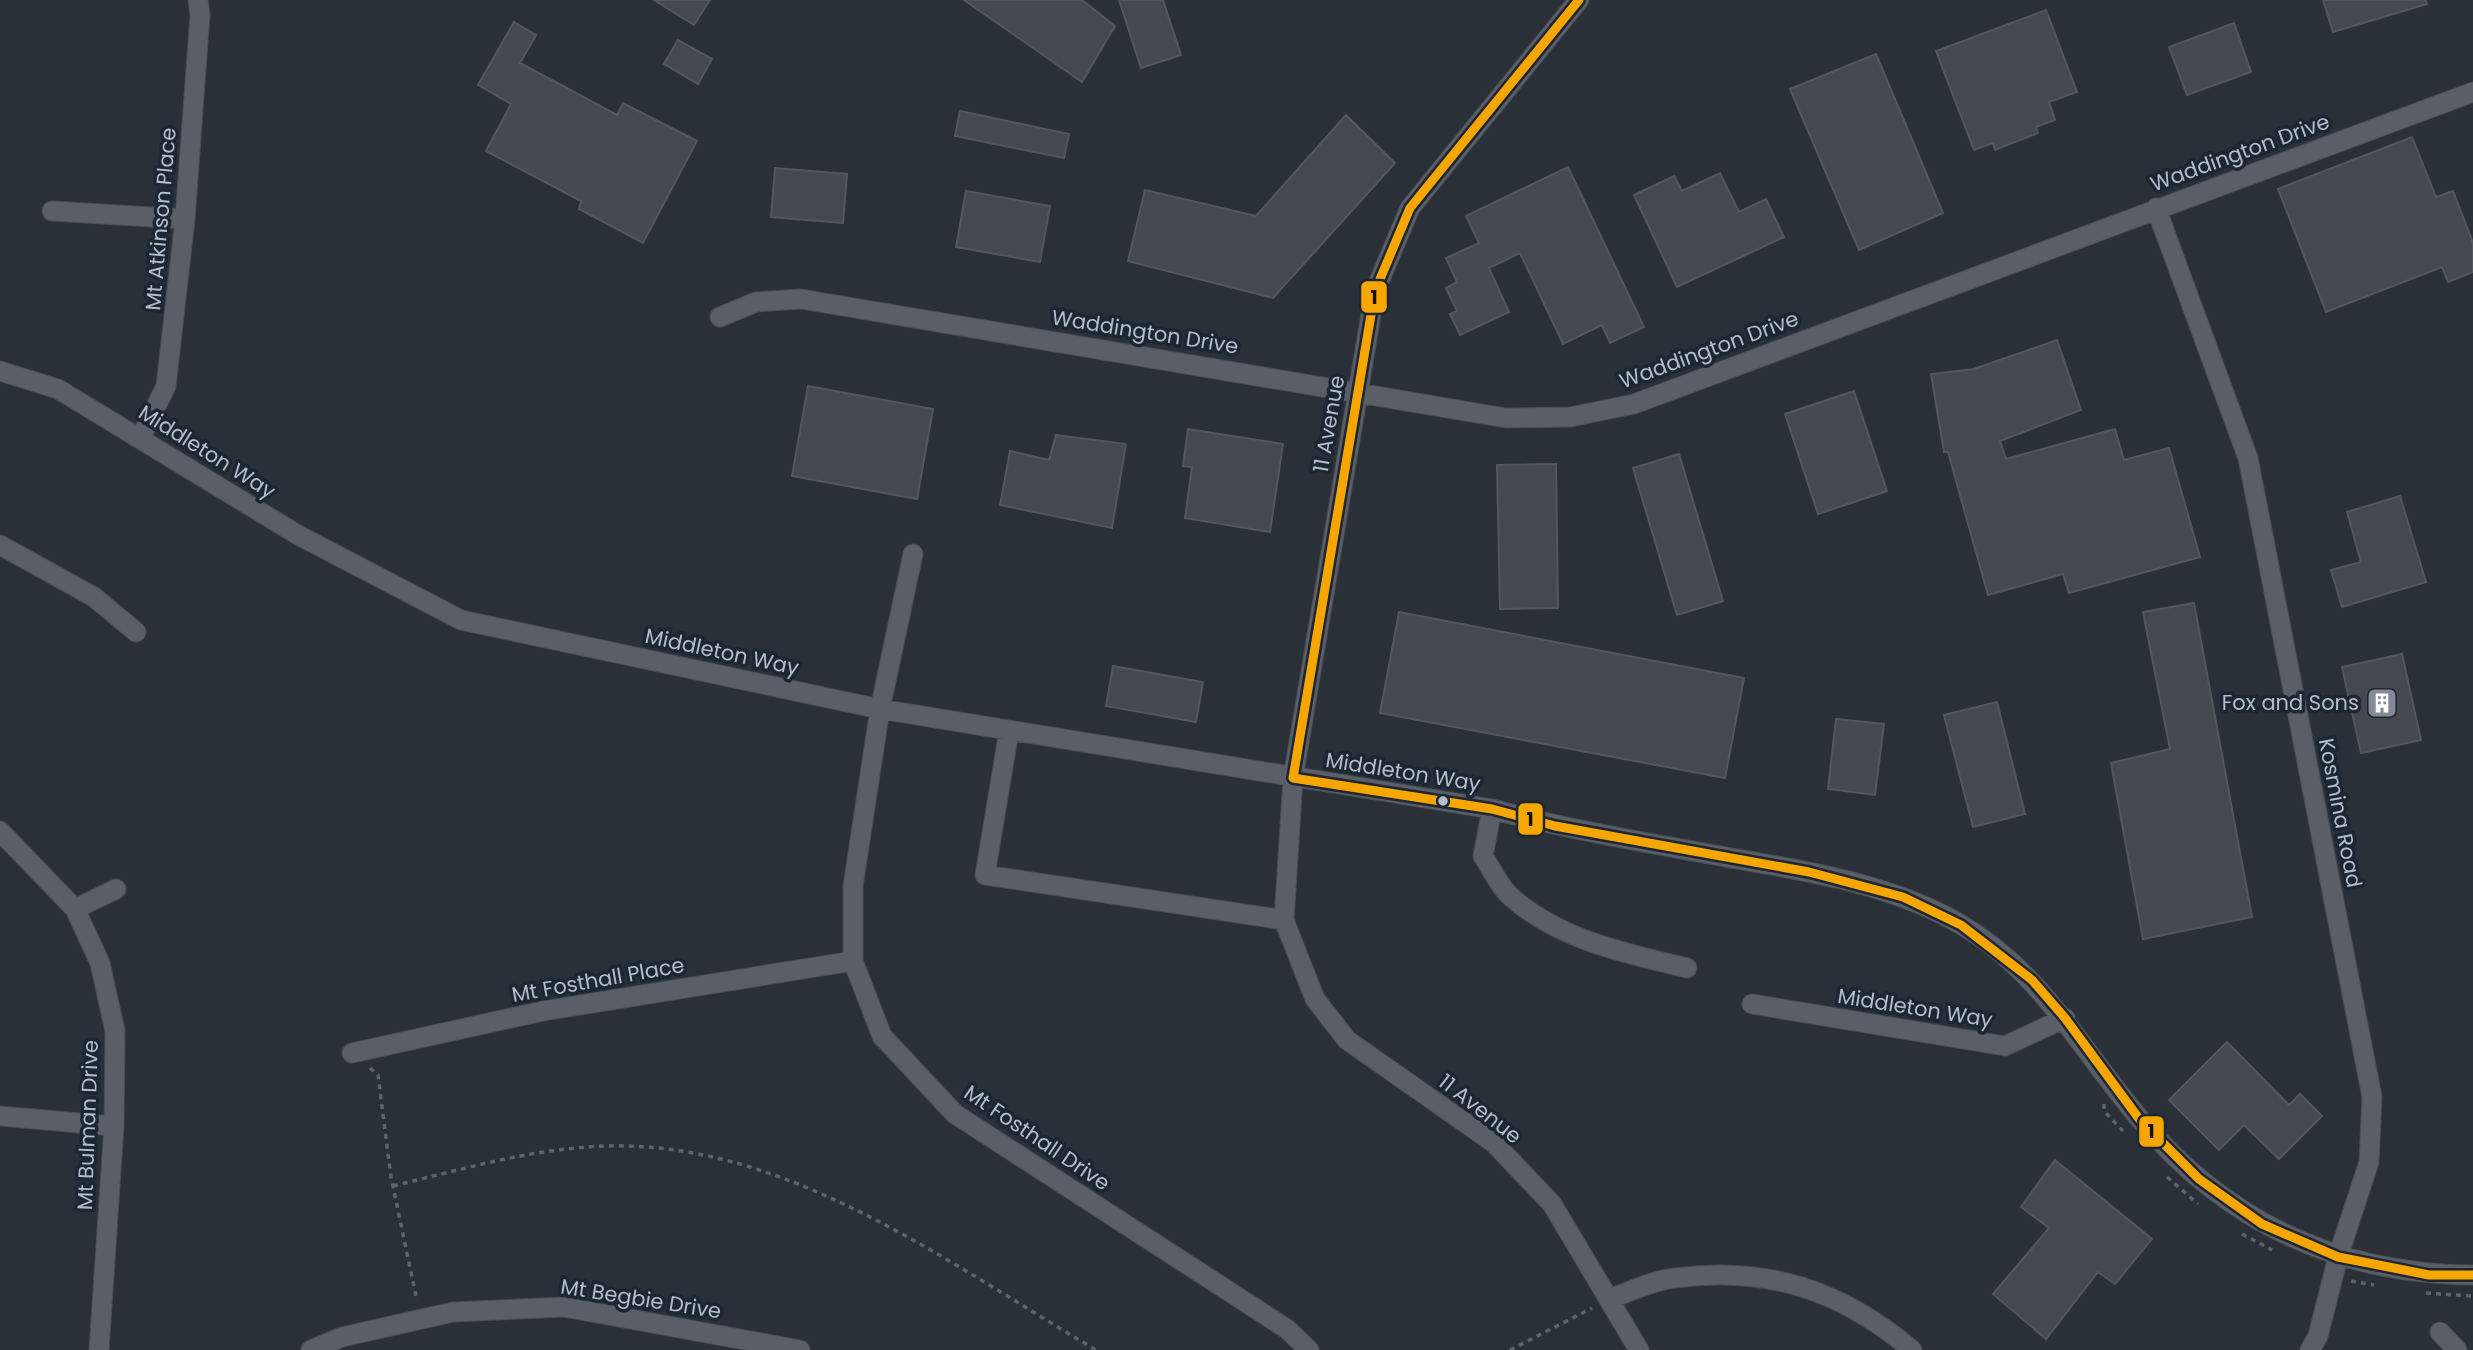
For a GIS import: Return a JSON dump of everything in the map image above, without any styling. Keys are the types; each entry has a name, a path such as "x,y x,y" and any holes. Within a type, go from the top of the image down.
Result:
{"street":[{"name":"Mt Atkinson Place","path":"141,437 166,386 186,219 200,15 198,0"},
{"name":"11 Avenue","path":"1579,0 1410,208 1375,291 1293,778 1284,920 1315,999 1347,1040 1494,1143 1552,1204 1639,1350"},
{"name":"Waddington Drive","path":"720,317 756,302 801,299 1506,418 1570,417 1634,404 2473,92"},
{"name":"Kosmina Road","path":"2156,208 2248,458 2372,1097 2369,1162 2338,1257 2318,1336 2310,1350"},
{"path":"52,211 186,219"},
{"name":"Middleton Way","path":"0,371 58,389 141,437 298,535 461,620 880,709 1492,809 1555,826 1809,872 1903,897 1961,925 2032,980 2065,1018 2140,1120 2199,1180 2262,1224 2338,1257 2429,1275 2473,1275"},
{"path":"0,545 94,597 136,632"},
{"name":"Mt Fosthall Drive","path":"914,554 880,709 853,886 853,961 882,1036 955,1114 1287,1329 1309,1350"},
{"path":"1009,732 985,875 1284,920"},
{"name":"Middleton Way","path":"1492,809 1483,856 1508,895 1549,923 1601,947 1687,968"},
{"name":"Mt Bulman Drive","path":"0,831 75,909 100,963 115,1031 114,1126 99,1350"},
{"path":"75,909 116,889"},
{"name":"Mt Fosthall Place","path":"352,1053 543,1011 853,961"},
{"name":"Middleton Way","path":"1752,1004 2005,1046 2065,1018"},
{"path":"0,1116 114,1126"},
{"path":"1609,1299 1673,1278 1736,1274 1805,1286 1852,1306 1912,1350"},
{"name":"Mt Begbie Drive","path":"312,1350 342,1337 453,1312 564,1307 800,1350"},
{"path":"2440,1332 2457,1350"}],"path":[{"path":"352,1053 378,1075 393,1186 412,1282"},
{"path":"393,1186 521,1155 608,1146 686,1151 774,1173 854,1207 1096,1350"},
{"path":"1510,1350 1581,1314"}],"building":[{"path":"654,0 710,0 694,25"},
{"path":"964,0 1082,0 1115,26 1082,82"},
{"path":"1119,0 1163,0 1181,55 1141,68"},
{"path":"2323,0 2426,0 2427,4 2333,32"},
{"path":"2046,10 2077,92 2049,102 2055,120 2036,127 2038,133 1995,150 1993,143 1974,150 1936,51"},
{"path":"514,22 536,35 520,63 617,115 623,103 697,141 643,243 579,209 581,201 486,151 511,104 478,85"},
{"path":"2234,23 2251,72 2187,95 2169,47"},
{"path":"678,40 712,59 698,84 664,64"},
{"path":"1876,54 1943,213 1859,250 1790,89"},
{"path":"960,111 1069,134 1064,158 955,136"},
{"path":"1346,115 1395,163 1273,298 1128,261 1145,190 1256,216"},
{"path":"2412,137 2436,197 2453,191 2473,243 2473,272 2448,282 2442,267 2326,312 2278,189"},
{"path":"1568,167 1644,327 1610,343 1602,325 1563,344 1520,253 1489,268 1509,312 1460,335 1450,314 1457,311 1446,288 1457,282 1446,258 1479,243 1466,216"},
{"path":"775,168 847,174 843,223 771,217"},
{"path":"1720,173 1739,212 1766,199 1784,237 1677,287 1634,195 1674,176 1682,191"},
{"path":"966,191 1050,206 1040,262 956,247"},
{"path":"2057,340 2081,410 2000,441 2006,459 2115,429 2124,460 2169,448 2200,557 2069,593 2063,574 1988,595 1948,452 1944,452 1931,374 1974,369"},
{"path":"808,386 933,409 917,499 792,476"},
{"path":"1854,391 1887,491 1818,514 1785,414"},
{"path":"1188,429 1283,444 1270,532 1185,518 1192,467 1183,466"},
{"path":"1056,435 1126,444 1112,528 1000,505 1010,451 1049,460"},
{"path":"1679,454 1723,601 1677,615 1633,468"},
{"path":"1556,464 1558,608 1500,609 1497,465"},
{"path":"2400,496 2426,582 2342,607 2331,570 2361,562 2347,512"},
{"path":"2194,603 2252,917 2143,939 2111,763 2170,749 2143,612"},
{"path":"1399,612 1744,678 1725,778 1380,713"},
{"name":"Fox and Sons","path":"2402,654 2421,740 2361,753 2342,667"},
{"path":"1113,666 1203,682 1196,722 1106,706"},
{"path":"1997,702 2025,814 1973,827 1944,715"},
{"path":"1836,719 1884,724 1875,795 1828,789"},
{"path":"2227,1042 2289,1105 2300,1094 2322,1116 2279,1159 2244,1125 2219,1150 2169,1100"},
{"path":"2055,1160 2152,1239 2115,1284 2098,1272 2046,1339 1993,1294 2049,1228 2021,1207"}],"transit line":[{"name":"1","path":"1579,0 1410,208 1375,291 1293,778 1492,809 1555,826 1809,872 1903,897 1961,925 2032,980 2065,1018 2140,1120 2199,1179 2262,1224 2338,1257 2429,1275 2473,1275"}],"place":[{"name":"Fox and Sons","path":"2382,703"}]}
